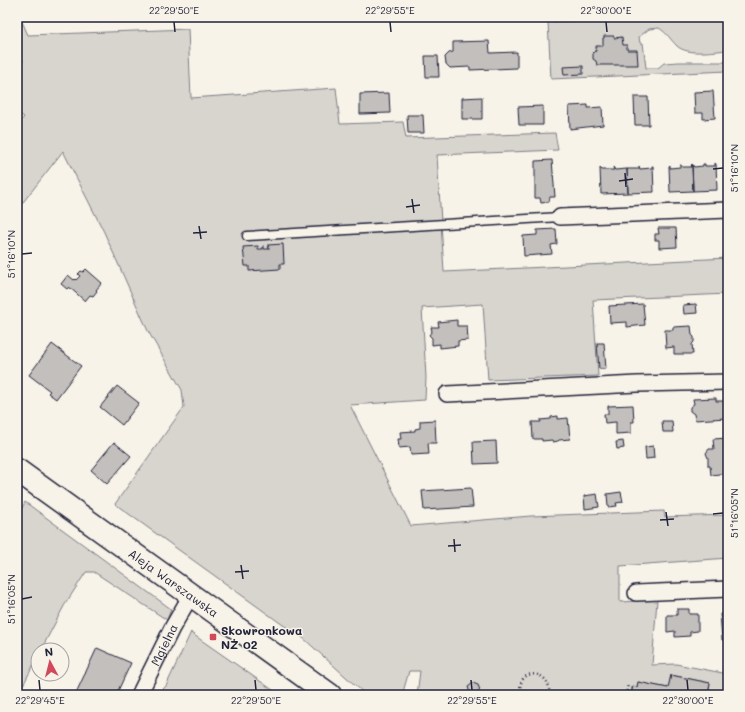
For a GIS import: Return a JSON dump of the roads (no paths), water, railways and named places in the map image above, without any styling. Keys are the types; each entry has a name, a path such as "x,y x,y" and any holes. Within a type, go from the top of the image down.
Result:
{"street":[{"path":"560,217 728,210"},
{"path":"447,394 637,384 728,382"},
{"name":"Aleja Warszawska","path":"17,470 330,695"},
{"path":"636,593 728,589"},
{"name":"Mgielna","path":"139,695 172,628 191,595"}],"lane":[{"path":"247,236 560,217"}],"place":[{"name":"Skowronkowa NŻ 02","path":"213,637"}]}
